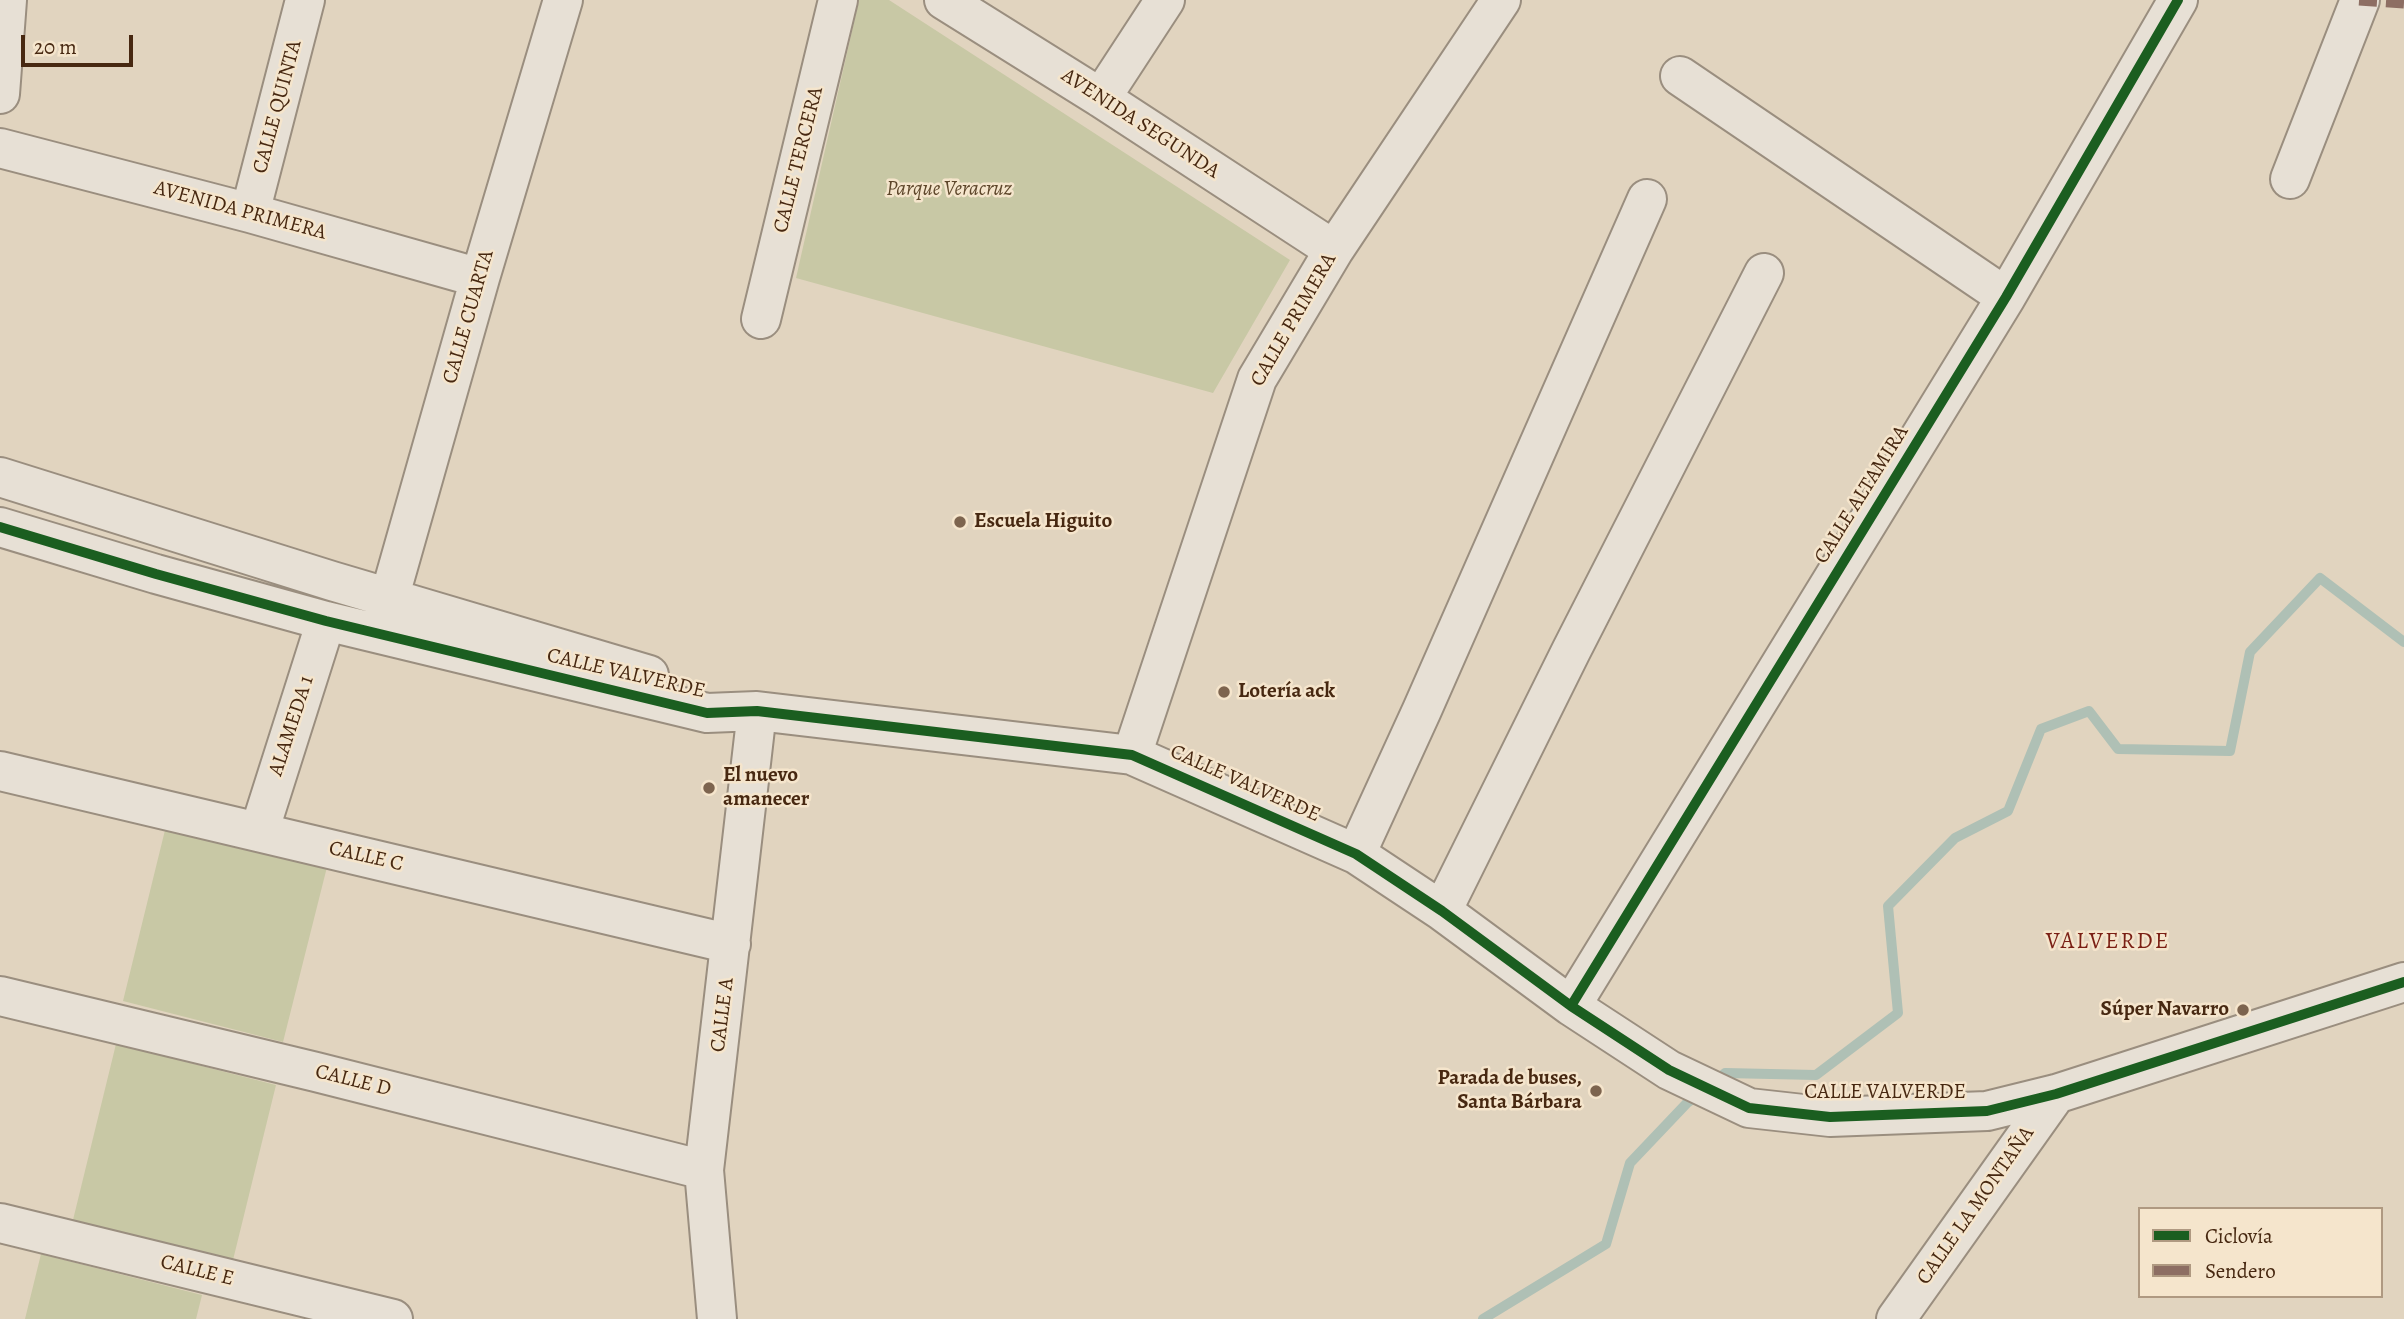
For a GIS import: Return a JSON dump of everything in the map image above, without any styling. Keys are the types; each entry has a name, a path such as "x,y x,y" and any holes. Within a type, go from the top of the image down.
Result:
{"street":[{"path":"0,94 8,0"},
{"name":"CALLE QUINTA","path":"250,213 305,0"},
{"name":"CALLE CUARTA","path":"379,635 480,278 563,0"},
{"name":"CALLE TERCERA","path":"761,319 838,0"},
{"name":"AVENIDA SEGUNDA","path":"944,0 1101,98 1334,250"},
{"path":"1101,98 1164,0"},
{"name":"CALLE PRIMERA","path":"1132,755 1257,379 1334,250 1501,0"},
{"name":"CALLE ALTAMIRA","path":"1571,1006 2006,297 2178,0"},
{"path":"2290,179 2360,0"},
{"path":"1680,76 2006,297"},
{"name":"AVENIDA PRIMERA","path":"0,148 250,213 480,278"},
{"path":"1356,854 1647,199"},
{"path":"1442,911 1571,651 1764,274"},
{"name":"CALLE VALVERDE","path":"0,477 332,581 711,693 757,711"},
{"name":"CALLE VALVERDE","path":"0,527 156,575 379,635 707,713 757,711 1132,755 1356,854 1442,911 1571,1006 1669,1070 1749,1108 1830,1117 1987,1111 2056,1094 2404,982"},
{"name":"ALAMEDA 1","path":"259,832 326,621"},
{"name":"CALLE A","path":"717,1319 704,1170 757,711"},
{"name":"CALLE C","path":"0,771 732,944"},
{"name":"CALLE D","path":"0,996 704,1170"},
{"name":"CALLE LA MONTAÑA","path":"1896,1319 2056,1094"},
{"name":"CALLE E","path":"0,1223 393,1319"}],"green space":[{"name":"Parque Veracruz","path":"859,0 889,0 1290,260 1213,393 796,278"},
{"path":"167,822 328,863 283,1042 123,1001"},
{"path":"116,1044 276,1085 232,1264 72,1224"},
{"path":"41,1254 202,1295 196,1319 25,1319"}],"waterway":[{"path":"1714,1082 1725,1073 1816,1075 1898,1013 1888,906 1955,838 2008,811 2041,729 2089,711 2118,749 2230,751 2250,652 2320,578 2404,642"},
{"path":"1483,1319 1606,1244 1630,1163 1687,1103 1699,1094"}],"marked path":[{"path":"2359,1 2404,4"}],"cycle path":[{"path":"1571,1006 2006,297 2178,0"},
{"path":"0,527 326,621 707,713 757,711 1132,755 1356,854 1442,911 1571,1006 1669,1070 1749,1108 1830,1117 1987,1111 2056,1094 2404,982"}],"place":[{"name":"Escuela Higuito","path":"960,522"},
{"name":"Lotería ack","path":"1224,692"},
{"name":"El nuevo amanecer","path":"709,788"},
{"name":"Súper Navarro","path":"2243,1010"},
{"name":"Parada de buses, Santa Bárbara","path":"1596,1091"}],"district":[{"name":"VALVERDE","path":"2108,942"}]}
